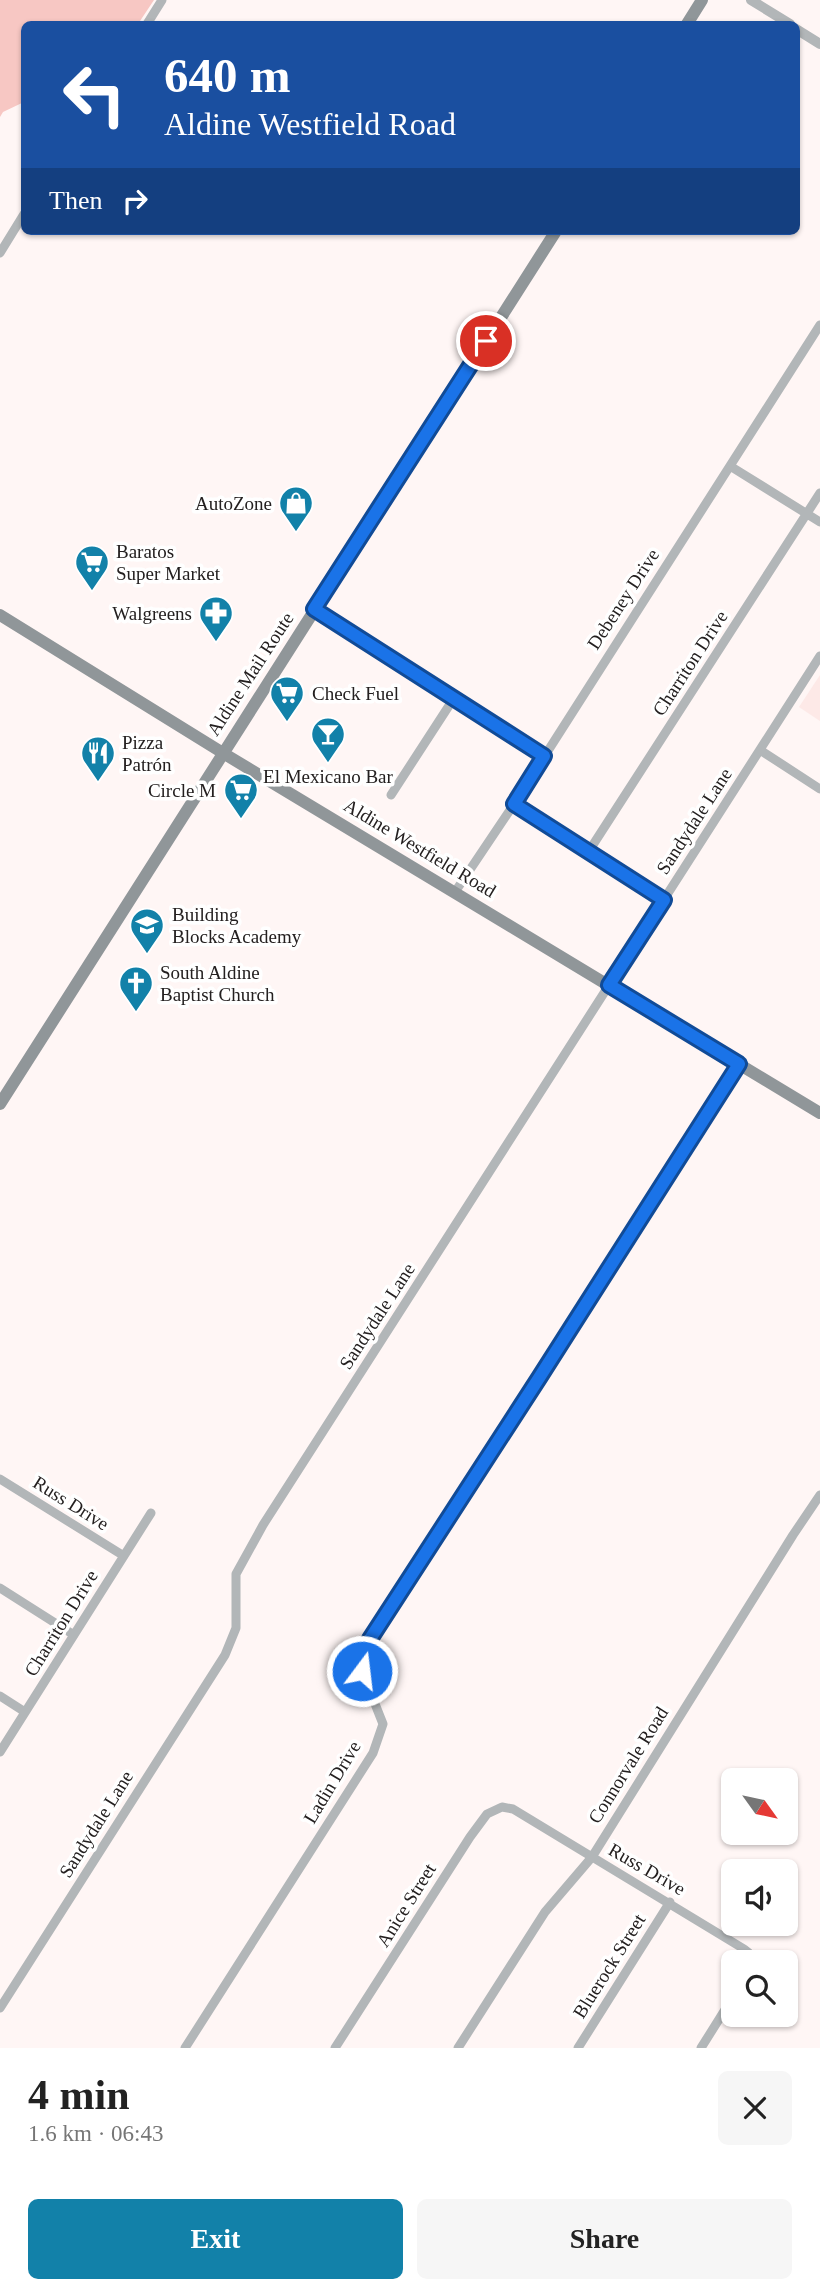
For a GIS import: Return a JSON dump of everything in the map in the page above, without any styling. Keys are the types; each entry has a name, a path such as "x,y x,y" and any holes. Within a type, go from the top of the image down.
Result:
{"main road":[{"path":"689,21 702,0"},
{"name":"Aldine Mail Route","path":"0,1104 552,235"},
{"name":"Aldine Westfield Road","path":"0,615 820,1113"}],"street":[{"path":"148,21 162,0"},
{"path":"751,0 785,21"},
{"path":"800,32 820,44"},
{"path":"0,253 21,219"},
{"name":"Debeney Drive","path":"455,892 820,325"},
{"path":"730,466 820,522"},
{"name":"Charriton Drive","path":"589,851 820,493"},
{"path":"314,609 544,756"},
{"name":"Sandydale Lane","path":"0,2008 225,1655 236,1628 236,1574 263,1525 820,656"},
{"path":"391,795 454,698"},
{"path":"760,750 820,789"},
{"path":"514,804 664,900"},
{"name":"Ladin Drive","path":"185,2048 373,1753 383,1724 362,1671 370,1639 739,1064"},
{"name":"Russ Drive","path":"0,1479 124,1556"},
{"name":"Connorvale Road","path":"458,2048 545,1912 592,1857 820,1495"},
{"name":"Charriton Drive","path":"0,1752 151,1513"},
{"path":"0,1588 74,1635"},
{"path":"0,1696 25,1712"},
{"name":"Anice Street","path":"335,2048 487,1814 502,1807 521,1814"},
{"name":"Russ Drive","path":"521,1814 670,1902 745,1950"},
{"name":"Bluerock Street","path":"578,2048 670,1902"},
{"path":"701,2048 721,2016"}],"shaded area":[{"path":"0,0 154,0 140,21 21,21 21,103 3,112 0,117"},
{"path":"820,675 820,721 799,707"}],"place":[{"name":"AutoZone","path":"296,533"},
{"name":"Baratos Super Market","path":"92,592"},
{"name":"Walgreens","path":"216,643"},
{"name":"Check Fuel","path":"287,723"},
{"name":"El Mexicano Bar","path":"328,764"},
{"name":"Pizza Patrón","path":"98,783"},
{"name":"Circle M","path":"241,820"},
{"name":"Building Blocks Academy","path":"147,955"},
{"name":"South Aldine Baptist Church","path":"136,1013"}],"route":[{"path":"362,1671 370,1639 739,1064 609,985 664,900 514,804 544,756 314,609 486,341"}]}
